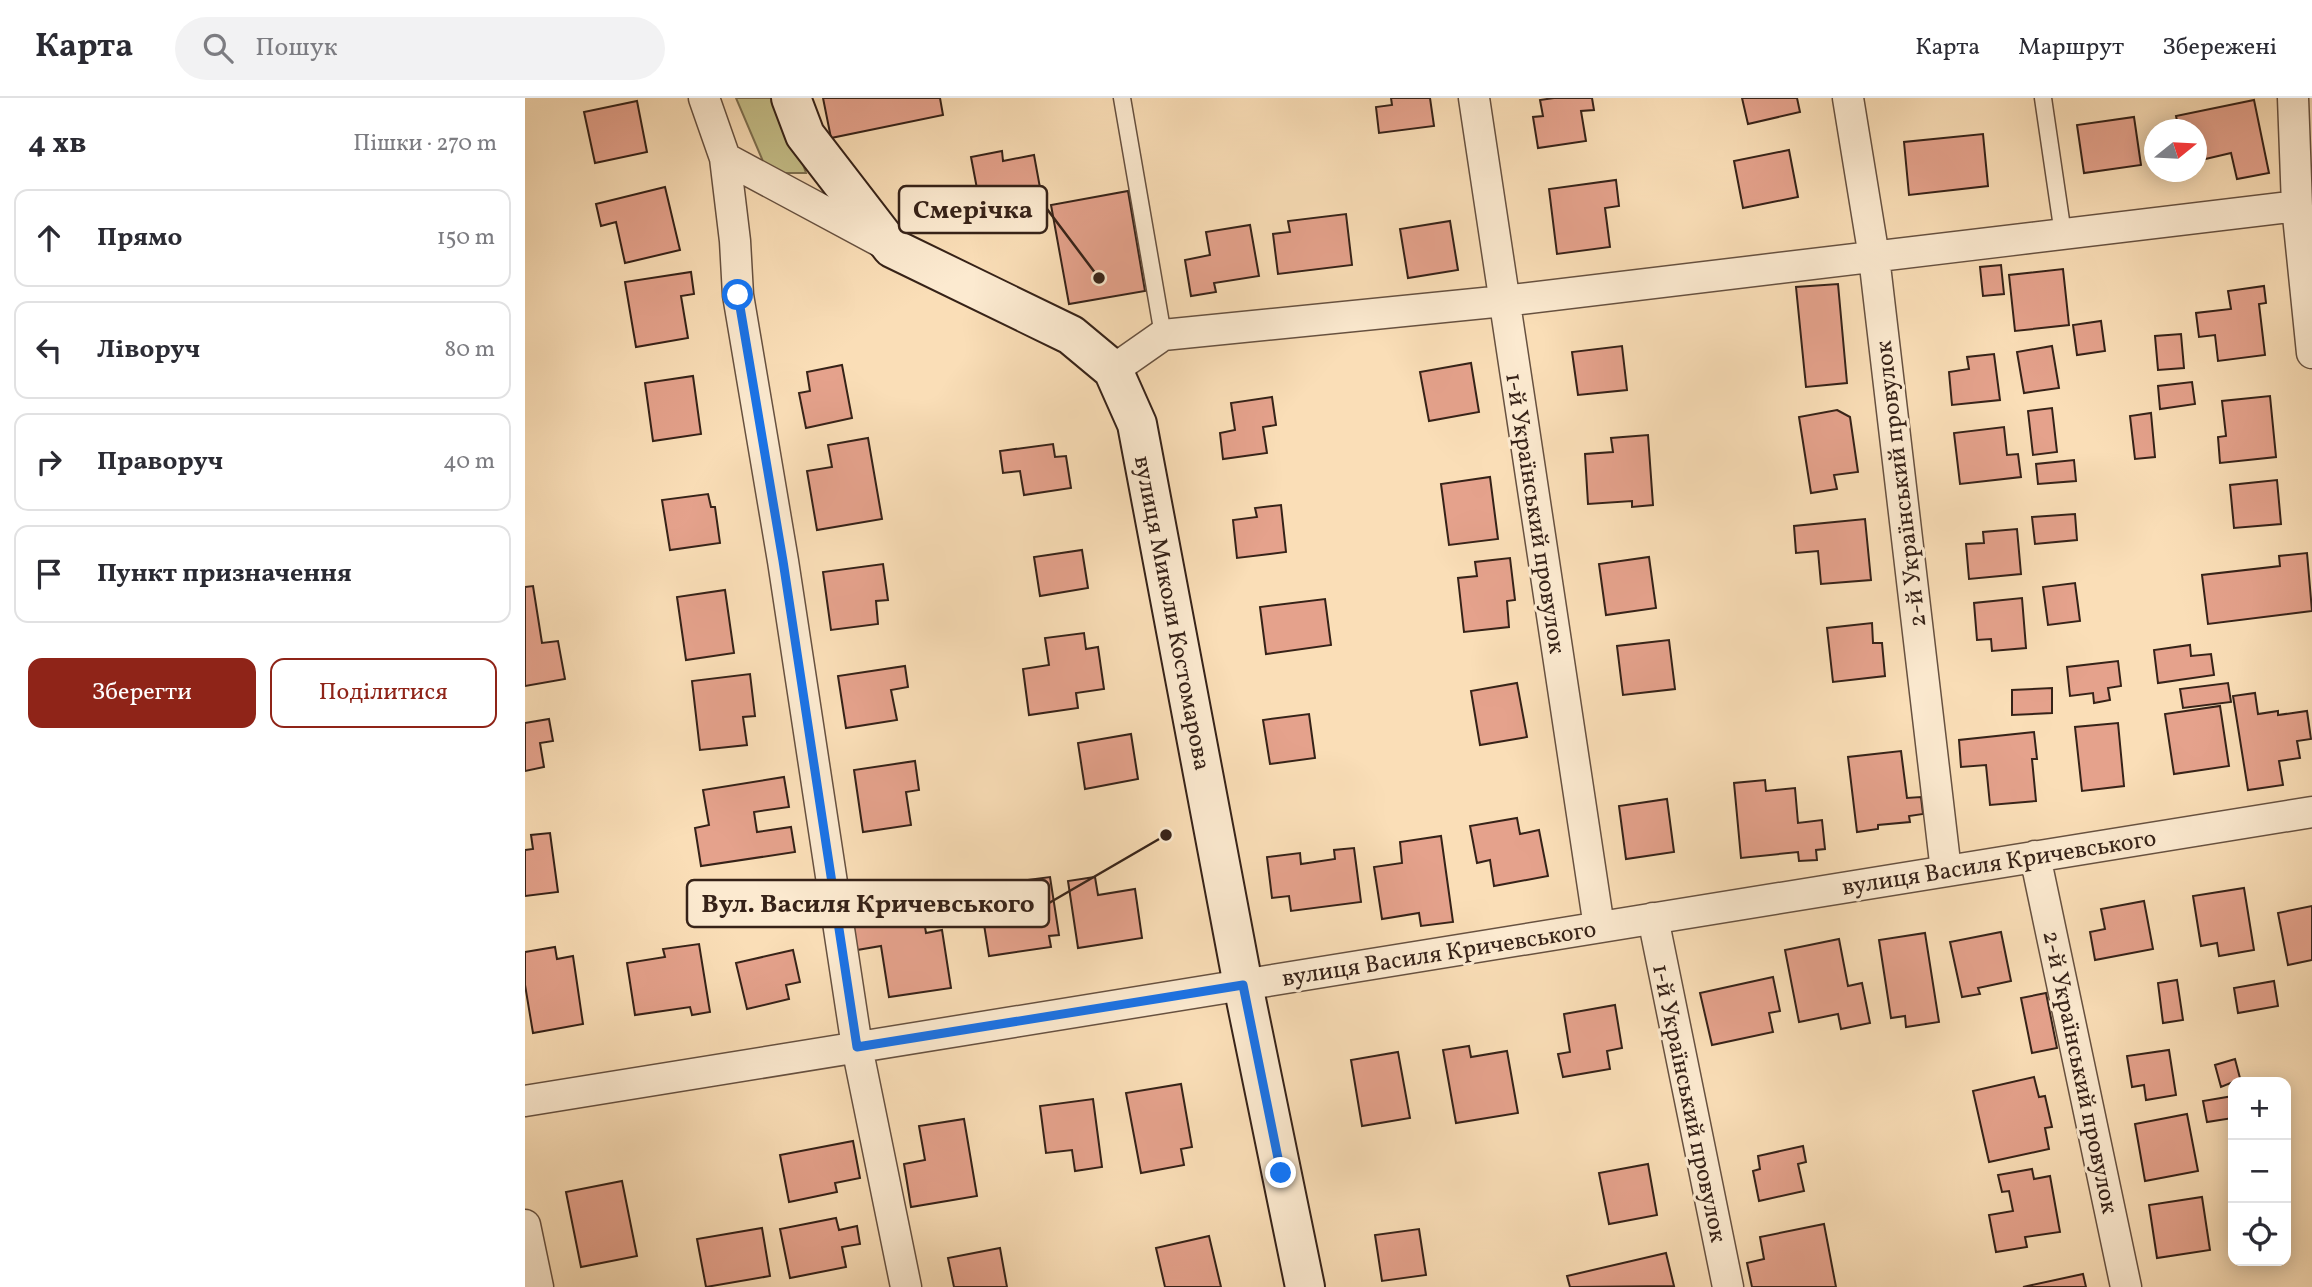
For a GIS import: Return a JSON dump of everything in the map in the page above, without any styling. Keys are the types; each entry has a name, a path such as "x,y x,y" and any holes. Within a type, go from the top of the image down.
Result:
{"street":[{"path":"704,98 725,158 735,241 738,295 783,561 857,1047 906,1287"},
{"name":"вулиця Миколи Костомарова","path":"791,98 805,135 892,248 1071,335 1113,370 1137,424 1243,985 1305,1287"},
{"name":"1-й Український провулок","path":"1474,98 1599,927"},
{"name":"2-й Український провулок","path":"1849,98 1874,257 1946,871"},
{"path":"2293,98 2297,206 2312,353"},
{"path":"725,158 892,248"},
{"path":"1113,370 1163,335 1504,301 2297,206"},
{"name":"вулиця Василя Кричевського","path":"525,1101 2312,812"},
{"name":"2-й Український провулок","path":"2035,856 2126,1287"},
{"name":"1-й Український провулок","path":"1653,918 1728,1287"},
{"path":"525,1225 538,1287"}],"lane":[{"path":"1122,98 1163,335"},
{"path":"2043,98 2063,234"}],"shaded area":[{"path":"736,98 780,98 806,173 768,173"}],"building":[{"path":"823,98 940,98 943,115 831,138"},
{"path":"1391,98 1430,98 1434,126 1379,133 1376,107 1392,105"},
{"path":"1592,98 1594,110 1581,111 1586,141 1538,148 1533,117 1543,116 1540,100"},
{"path":"1742,98 1797,98 1800,112 1748,124"},
{"path":"2254,100 2269,173 2237,179 2231,153 2207,159 2207,119 2177,119 2176,116"},
{"path":"637,101 647,152 595,163 584,112"},
{"path":"2134,117 2141,165 2084,173 2077,125"},
{"path":"1983,134 1988,186 1909,195 1904,142"},
{"path":"1789,150 1798,197 1743,208 1734,161"},
{"path":"1002,151 1003,161 1034,155 1043,204 982,215 971,157"},
{"path":"1616,180 1619,206 1605,208 1610,247 1557,254 1549,189"},
{"path":"665,187 680,250 625,263 616,222 601,226 596,204"},
{"path":"1128,191 1145,291 1069,304 1051,205"},
{"path":"1346,214 1352,265 1278,274 1273,234 1290,232 1288,221"},
{"path":"1450,221 1458,270 1408,278 1400,229"},
{"path":"1250,225 1259,276 1214,283 1216,292 1191,296 1185,260 1210,255 1206,232"},
{"path":"2001,265 2004,294 1983,296 1980,267"},
{"path":"2063,269 2069,325 2015,331 2009,275"},
{"path":"691,272 694,294 681,296 688,338 636,347 625,282"},
{"path":"1838,284 1847,383 1806,387 1796,287"},
{"path":"2264,286 2266,303 2259,304 2265,355 2218,361 2215,335 2199,337 2196,313 2231,309 2228,291"},
{"path":"2101,321 2105,351 2077,355 2073,325"},
{"path":"2181,334 2184,368 2158,370 2155,336"},
{"path":"1622,346 1627,390 1578,395 1572,352"},
{"path":"2052,346 2059,388 2024,393 2017,352"},
{"path":"1994,354 2000,400 1952,405 1949,372 1969,369 1967,357"},
{"path":"1471,363 1479,412 1429,421 1420,372"},
{"path":"842,365 852,418 806,428 799,393 810,391 807,372"},
{"path":"693,376 701,434 653,441 645,383"},
{"path":"2192,382 2195,404 2160,409 2158,386"},
{"path":"2270,396 2276,457 2220,463 2218,437 2226,436 2222,401"},
{"path":"1272,397 1276,425 1263,427 1267,453 1223,459 1220,433 1235,430 1231,403"},
{"path":"2052,408 2057,452 2033,455 2028,411"},
{"path":"1837,410 1850,417 1858,472 1834,475 1837,489 1811,493 1799,417"},
{"path":"2151,413 2155,457 2135,459 2130,416"},
{"path":"2004,427 2007,455 2018,454 2021,477 1960,484 1954,433"},
{"path":"1648,435 1653,505 1632,507 1632,501 1588,504 1585,454 1613,452 1611,438"},
{"path":"868,438 882,519 817,530 807,471 832,467 828,445"},
{"path":"1053,444 1055,457 1066,456 1071,488 1024,495 1020,471 1003,473 1000,451"},
{"path":"2074,460 2076,481 2038,484 2036,464"},
{"path":"1490,477 1498,539 1449,545 1441,484"},
{"path":"2277,480 2281,524 2234,528 2230,485"},
{"path":"708,494 711,507 715,507 720,543 670,550 662,500"},
{"path":"1281,505 1286,552 1237,558 1233,520 1257,517 1255,508"},
{"path":"2075,514 2077,540 2035,544 2032,517"},
{"path":"1865,519 1871,580 1821,584 1818,551 1796,553 1794,526"},
{"path":"2017,529 2021,574 1969,579 1966,544 1984,543 1983,532"},
{"path":"1082,550 1088,588 1040,596 1034,557"},
{"path":"2307,553 2312,611 2208,624 2202,575 2280,566 2279,556"},
{"path":"1649,557 1656,608 1606,615 1599,564"},
{"path":"1510,558 1515,600 1507,601 1509,627 1464,632 1458,578 1477,576 1475,562"},
{"path":"883,564 888,600 876,601 878,624 831,630 823,572"},
{"path":"2075,583 2080,621 2048,625 2043,587"},
{"path":"533,586 542,643 558,641 565,679 525,686 525,587"},
{"path":"725,590 734,653 686,660 677,597"},
{"path":"2022,598 2026,648 1992,651 1991,639 1977,640 1974,603"},
{"path":"1325,599 1331,645 1266,654 1260,607"},
{"path":"1872,623 1873,643 1882,643 1885,676 1833,682 1827,628"},
{"path":"1084,633 1086,649 1098,647 1104,689 1076,693 1078,708 1029,715 1023,669 1049,665 1045,638"},
{"path":"1669,640 1675,689 1623,695 1617,646"},
{"path":"2190,645 2191,656 2211,654 2214,675 2158,683 2154,650"},
{"path":"2118,661 2121,686 2108,688 2110,700 2094,703 2093,693 2070,696 2067,667"},
{"path":"905,666 908,687 891,690 897,720 846,728 838,676"},
{"path":"750,674 755,716 743,717 747,745 700,750 692,681"},
{"path":"1517,683 1527,737 1480,745 1471,691"},
{"path":"2228,683 2231,702 2183,708 2180,689"},
{"path":"2052,688 2052,713 2012,715 2012,690"},
{"path":"2255,693 2258,714 2278,711 2278,715 2307,711 2311,739 2297,741 2300,758 2279,761 2283,785 2248,790 2233,696"},
{"path":"2220,706 2229,766 2174,774 2165,714"},
{"path":"1309,714 1315,758 1270,764 1263,720"},
{"path":"549,719 553,741 540,743 544,767 525,771 525,723"},
{"path":"2118,723 2124,786 2082,791 2075,727"},
{"path":"2034,732 2037,759 2032,759 2036,801 1990,805 1986,765 1961,767 1959,740"},
{"path":"1131,734 1138,779 1085,789 1078,743"},
{"path":"1901,751 1907,798 1921,797 1923,814 1909,816 1910,822 1878,825 1878,829 1857,832 1848,757"},
{"path":"915,761 919,790 906,792 911,825 863,832 854,770"},
{"path":"784,777 789,807 754,812 757,832 791,827 795,852 701,866 695,828 709,825 703,790"},
{"path":"1765,780 1766,791 1795,788 1798,823 1822,820 1825,849 1816,850 1817,860 1799,861 1798,852 1741,858 1734,783"},
{"path":"1667,799 1674,852 1626,859 1619,806"},
{"path":"1517,818 1520,834 1539,830 1548,876 1494,886 1490,860 1477,863 1470,826"},
{"path":"550,833 558,892 525,896 525,850 533,849 531,835"},
{"path":"1441,836 1453,922 1421,926 1419,913 1382,919 1374,867 1402,863 1400,842"},
{"path":"1354,848 1361,902 1291,911 1289,896 1272,898 1267,857 1300,853 1301,864 1335,859 1334,850"},
{"path":"1050,877 1059,935 1049,936 1051,947 989,956 982,912 1017,907 1013,882"},
{"path":"1095,877 1098,895 1135,889 1142,938 1078,948 1068,881"},
{"path":"2244,888 2254,950 2219,956 2217,943 2201,946 2193,896"},
{"path":"919,890 926,933 942,930 951,988 889,997 881,946 857,950 852,915 885,909 883,895"},
{"path":"2144,901 2153,949 2095,960 2090,932 2105,929 2101,909"},
{"path":"2312,906 2312,960 2288,965 2278,913"},
{"path":"2001,932 2011,981 1978,988 1980,994 1962,997 1950,942"},
{"path":"1925,933 1939,1022 1906,1027 1905,1016 1891,1018 1879,940"},
{"path":"1839,939 1848,986 1862,983 1870,1023 1841,1029 1838,1014 1799,1022 1785,950"},
{"path":"699,944 710,1012 692,1015 690,1007 635,1015 627,963 665,957 663,949"},
{"path":"555,947 557,959 573,956 583,1024 533,1033 525,985 525,952"},
{"path":"793,950 800,982 786,985 789,999 747,1009 736,963"},
{"path":"1773,977 1780,1011 1769,1013 1773,1032 1712,1045 1700,993"},
{"path":"2177,980 2183,1020 2163,1023 2158,983"},
{"path":"2274,981 2278,1006 2238,1013 2234,988"},
{"path":"2046,993 2057,1048 2032,1053 2021,998"},
{"path":"1615,1005 1622,1048 1607,1051 1610,1069 1563,1077 1558,1054 1570,1052 1564,1014"},
{"path":"1469,1046 1471,1057 1507,1051 1518,1113 1456,1123 1443,1050"},
{"path":"2169,1050 2176,1095 2146,1100 2144,1085 2132,1087 2127,1056"},
{"path":"1398,1052 1410,1118 1362,1126 1351,1060"},
{"path":"2235,1059 2240,1077 2228,1077 2228,1084 2221,1087 2215,1065"},
{"path":"2034,1077 2039,1097 2045,1096 2052,1127 2045,1128 2049,1149 1989,1162 1973,1091"},
{"path":"1181,1084 1192,1147 1181,1149 1184,1165 1141,1173 1126,1093"},
{"path":"2228,1097 2228,1119 2207,1122 2203,1101"},
{"path":"1093,1099 1102,1167 1075,1171 1072,1150 1046,1153 1040,1106"},
{"path":"2187,1114 2198,1171 2145,1181 2135,1124"},
{"path":"964,1119 977,1196 911,1207 904,1164 925,1160 919,1126"},
{"path":"853,1141 860,1178 835,1183 837,1192 789,1202 780,1155"},
{"path":"1803,1146 1806,1162 1798,1164 1804,1191 1759,1201 1753,1171 1760,1169 1758,1156"},
{"path":"1648,1164 1657,1215 1609,1224 1599,1173"},
{"path":"2032,1169 2034,1179 2050,1176 2060,1232 2025,1237 2027,1247 1996,1252 1989,1215 2013,1211 2009,1191 2002,1192 1998,1175"},
{"path":"622,1181 637,1256 581,1267 566,1192"},
{"path":"2202,1197 2210,1250 2157,1258 2149,1205"},
{"path":"836,1218 839,1230 857,1226 860,1244 842,1247 846,1267 790,1278 780,1229"},
{"path":"1824,1224 1836,1287 1752,1287 1747,1263 1764,1259 1760,1237"},
{"path":"762,1228 770,1276 706,1287 697,1239"},
{"path":"1419,1229 1426,1275 1382,1281 1375,1235"},
{"path":"1209,1236 1221,1287 1165,1287 1156,1248"},
{"path":"1000,1248 1007,1287 954,1287 948,1258"},
{"path":"1666,1253 1674,1286 1570,1287 1567,1276"},
{"path":"2083,1274 2086,1287 2023,1287"}],"place":[{"name":"Смерічка","path":"1099,278"},
{"name":"Вул. Василя Кричевського","path":"1166,835"}],"route":[{"path":"738,295 783,561 857,1047 1243,985 1281,1173"}]}
